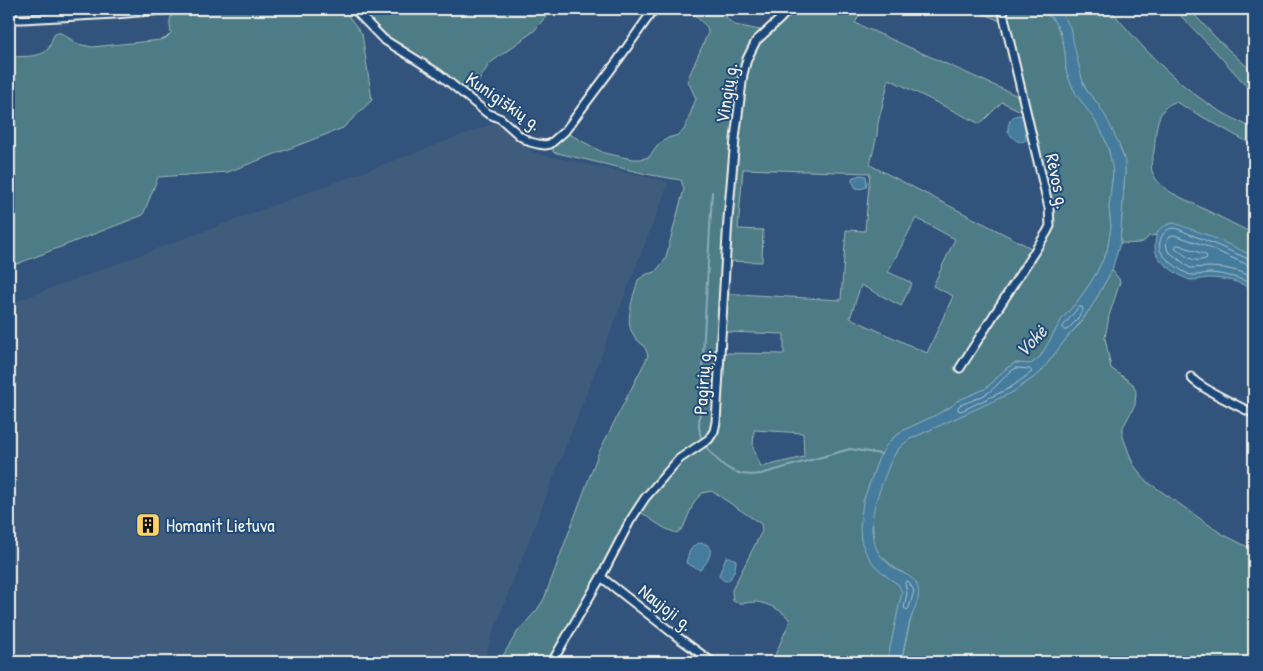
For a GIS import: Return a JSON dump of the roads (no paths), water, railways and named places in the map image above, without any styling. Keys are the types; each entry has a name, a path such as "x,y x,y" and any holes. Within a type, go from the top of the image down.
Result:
{"street":[{"path":"9,19 174,9"},
{"name":"Kunigiškių g.","path":"354,9 383,38 439,74 487,113 502,119 520,136 530,142 550,144 565,131 654,9"},
{"name":"Vingių g.","path":"735,139 743,74 747,60 756,41 789,9"},
{"name":"Rėvos g.","path":"960,368 1050,226 1049,208 1002,9"},
{"name":"Pagirių g.","path":"552,662 601,577 630,521 645,498 679,459 710,438 714,431 727,228 735,139"},
{"path":"1191,377 1193,381 1254,414"},
{"name":"Naujoji g.","path":"601,577 674,635 712,662"}],"water":[{"path":"1037,9 1056,9 1063,15 1070,27 1083,83 1106,117 1119,144 1125,162 1120,243 1112,270 1092,306 1040,373 1013,392 910,439 899,448 893,458 875,504 872,534 882,557 895,569 912,578 917,584 919,592 911,617 901,662 887,662 902,592 898,584 875,566 865,551 861,540 860,527 863,502 878,460 885,447 904,430 936,415 957,401 985,389 1004,370 1015,363 1031,364 1040,357 1062,319 1089,285 1107,251 1111,227 1109,207 1113,172 1109,151 1103,134 1076,94 1069,79 1060,31 1052,18"},
{"path":"1019,115 1023,116 1026,140 1020,142 1013,138 1008,131 1010,120"},
{"path":"860,175 866,176 866,187 856,188 852,178"},
{"path":"1174,223 1205,234 1254,256 1254,293 1239,283 1226,280 1207,278 1187,279 1167,266 1156,253 1156,236 1161,228"},
{"path":"699,543 710,547 708,560 700,570 686,563 691,549"},
{"path":"726,557 736,560 734,572 728,581 722,580 719,575"}],"waterway":[{"path":"702,439 699,426 712,192"},
{"path":"706,447 717,460 729,469 752,475 850,449 881,454"}],"place":[{"name":"Homanit Lietuva","path":"148,525"}],"water label":[{"name":"Vokė","path":"1031,341"}]}
